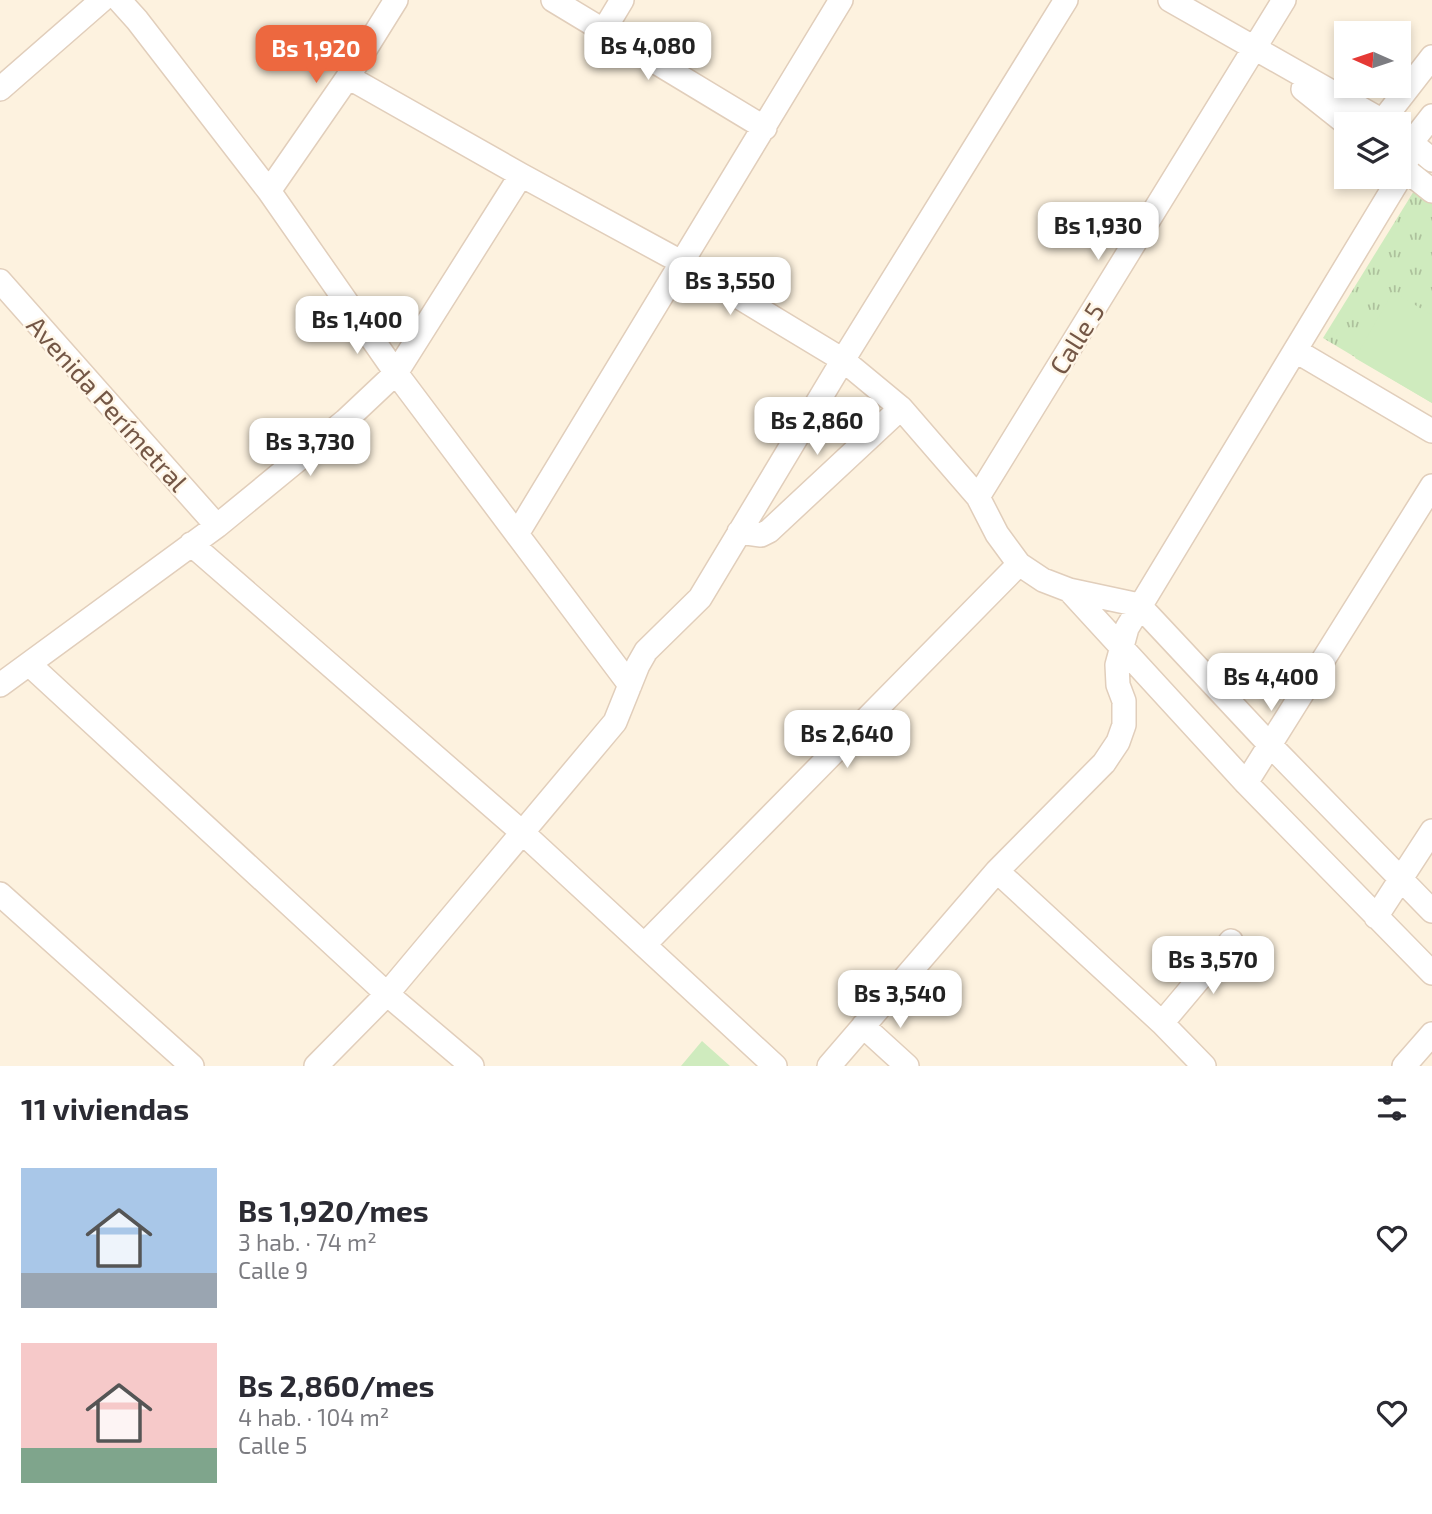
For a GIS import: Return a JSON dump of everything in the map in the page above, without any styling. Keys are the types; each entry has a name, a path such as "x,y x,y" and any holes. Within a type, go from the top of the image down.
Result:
{"street":[{"path":"0,89 102,0"},
{"path":"119,0 143,10 396,373 629,685"},
{"path":"269,191 348,77 396,0"},
{"path":"553,0 765,128"},
{"path":"604,30 622,0"},
{"path":"517,534 841,0"},
{"path":"316,1066 387,994 524,834 615,722 646,651 700,598 843,360 1066,0"},
{"path":"1170,0 1362,112"},
{"name":"Calle 5","path":"978,497 1284,0"},
{"path":"1254,50 1334,114"},
{"path":"1401,112 1432,57"},
{"path":"348,77 521,175 681,261 843,360 901,408 978,497 997,534 1019,564 1043,580 1069,590 1139,605 1270,745 1432,911"},
{"path":"1411,123 1432,116"},
{"path":"1411,144 1432,160"},
{"path":"1411,174 1432,191"},
{"path":"0,685 217,526 337,428 396,373 521,175"},
{"path":"830,1066 998,871 1104,763 1118,742 1124,725 1124,701 1118,685 1120,648 1139,605 1296,351 1389,189"},
{"name":"Avenida Perímetral","path":"0,281 217,526"},
{"path":"1296,351 1432,431"},
{"path":"739,532 761,535 769,531 901,408"},
{"path":"1246,783 1432,486"},
{"path":"191,544 524,834 775,1066"},
{"path":"644,945 1019,564"},
{"path":"1069,590 1246,783 1432,974"},
{"path":"30,665 387,994 472,1066"},
{"path":"1376,917 1432,831"},
{"path":"998,871 1162,1023 1204,1066"},
{"path":"0,894 192,1066"},
{"path":"1162,1023 1231,941"},
{"path":"863,1026 907,1066"},
{"path":"1404,1066 1432,1034"}],"green space":[{"path":"1417,186 1432,198 1432,403 1323,338"},
{"path":"1393,292 1432,315 1432,403 1355,358"},
{"path":"702,1041 730,1066 681,1066"}]}
